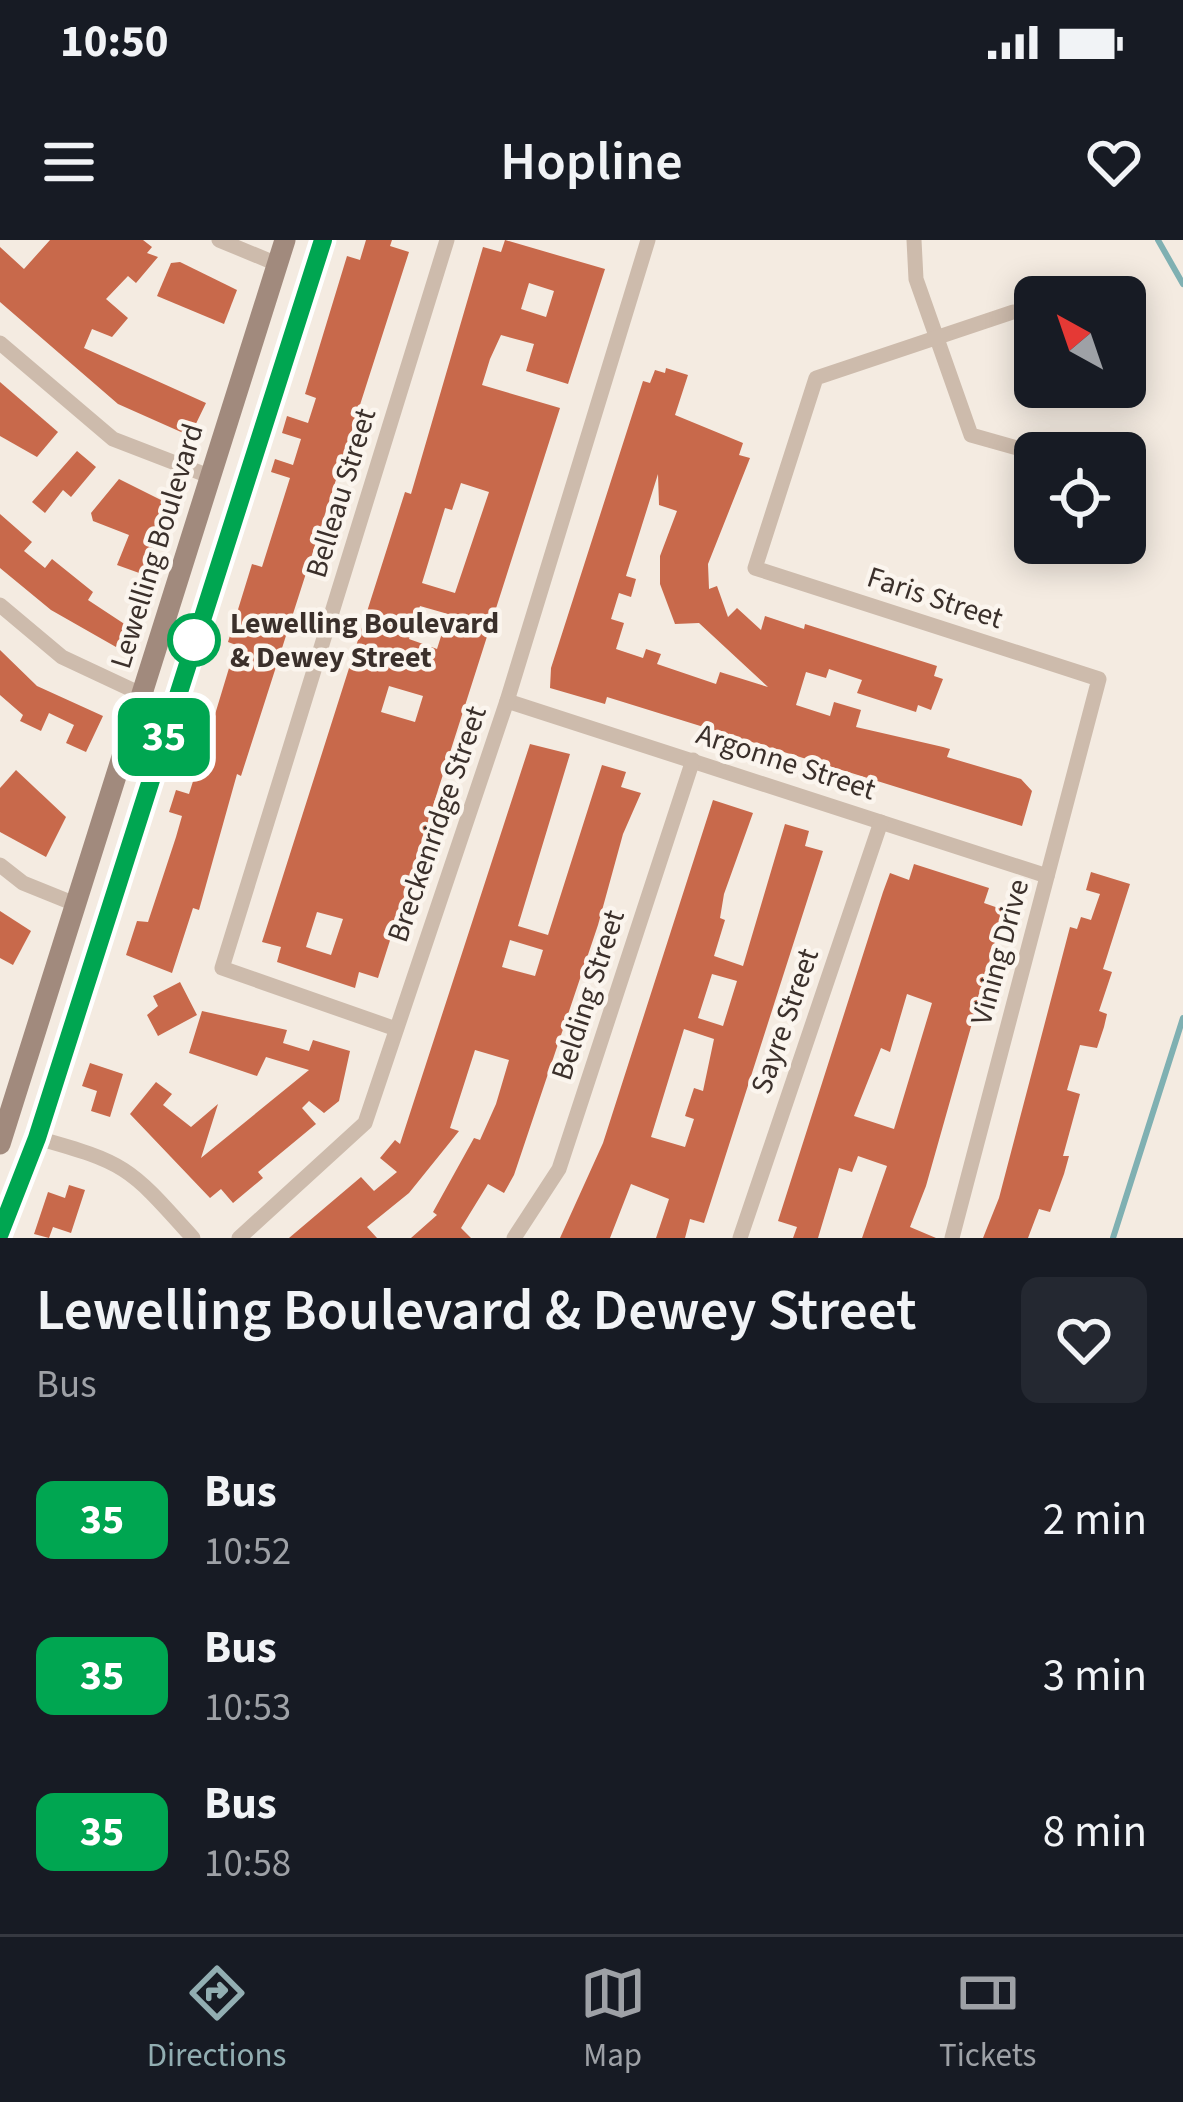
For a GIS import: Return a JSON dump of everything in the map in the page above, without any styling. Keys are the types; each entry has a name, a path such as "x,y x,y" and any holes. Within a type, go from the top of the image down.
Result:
{"main road":[{"name":"Lewelling Boulevard","path":"0,1144 285,240"},
{"name":"Lewelling Boulevard","path":"0,1233 37,1138 323,240"}],"street":[{"path":"219,240 277,264"},
{"name":"Belleau Street","path":"397,1029 222,968 447,240"},
{"name":"Breckenridge Street","path":"239,1238 364,1123 507,700 648,240"},
{"path":"914,240 916,279 971,435 1014,447"},
{"path":"940,337 1013,312"},
{"name":"Faris Street","path":"940,337 816,378 755,568 1099,680"},
{"path":"0,343 113,439 209,476"},
{"path":"0,605 62,657 173,709"},
{"name":"Vining Drive","path":"952,1238 1099,680"},
{"name":"Argonne Street","path":"507,700 1047,877"},
{"name":"Belding Street","path":"514,1238 559,1169 693,760"},
{"name":"Sayre Street","path":"740,1238 881,822"},
{"path":"0,865 23,884 75,904"},
{"path":"37,1138 96,1153 134,1173 193,1238"}],"building":[{"path":"50,240 143,240 152,247 147,253 158,257 136,283 128,276 106,299 128,318 112,337 92,329 84,348 206,403 190,436 118,404 0,302 0,247 24,269"},
{"path":"366,240 392,240 390,246 409,252 241,776 237,774 199,910 193,908 172,973 126,955 137,921 148,922 176,837 182,816 169,812 176,790 189,794 207,737 190,731 195,716 213,721 236,645 228,642 252,564 262,567 290,478 271,472 275,459 293,465 301,439 282,433 287,416 308,423 316,398 305,394 347,256 360,260"},
{"path":"505,240 605,269 568,384 526,371 534,344 501,335 490,359 482,385 560,408 378,978 359,972 355,988 277,962 281,947 262,942 405,492 411,494 483,247 501,252","holes":["529,283 554,291 546,317 521,309","461,483 489,492 455,593 422,583 445,508 452,510","420,606 448,614 437,649 409,639","389,686 423,696 415,722 381,712","317,912 343,919 331,955 306,947"]},
{"path":"180,262 237,290 224,324 157,296 171,263"},
{"path":"666,368 688,375 675,415 743,443 739,455 750,458 708,564 709,589 717,586 728,617 737,608 761,630 765,616 804,629 805,624 937,666 934,676 943,679 931,710 918,705 916,712 857,693 862,680 829,669 826,678 806,672 796,705 830,716 834,702 861,710 856,727 950,749 947,757 1021,779 1032,791 1022,826 607,697 605,704 550,688 551,668 643,381 650,383 655,370 665,373","holes":["658,474 659,505 677,511 660,556 660,584 675,624 699,623 768,687 720,672 716,684 657,664 661,654 646,649 643,658 616,649 624,623 611,619 619,593 631,597 636,579 626,576"]},
{"path":"0,382 58,432 37,457 0,436"},
{"path":"77,451 96,467 71,497 63,490 45,513 32,502"},
{"path":"119,479 173,506 142,574 117,565 129,535 93,521 91,513"},
{"path":"0,514 32,542 24,551 45,568 52,559 93,592 88,600 129,627 116,647 51,610 0,568"},
{"path":"0,650 37,686 103,716 86,752 66,743 74,725 49,713 41,731 20,721 23,715 0,695"},
{"path":"530,744 570,754 518,926 548,935 602,765 626,772 621,787 641,793 623,834 598,925 504,1193 488,1184 461,1228 471,1238 411,1238 437,1215 433,1212 474,1138 480,1140 496,1104 509,1060 475,1050 450,1128 459,1131 409,1193 367,1227 377,1238 289,1238 361,1177 374,1191 397,1172 380,1158 395,1140 400,1144","holes":["510,940 543,950 535,976 502,967"]},
{"path":"16,770 66,817 46,857 0,832 0,788"},
{"path":"713,800 753,813 724,894 720,918 725,920 714,956 743,966 785,824 809,831 805,846 823,851 704,1223 690,1219 685,1238 656,1238 669,1199 631,1184 610,1238 560,1238 603,1143","holes":["712,974 737,981 723,1026 698,1018","684,1029 714,1039 703,1091 694,1088 685,1116 694,1119 685,1147 651,1137"]},
{"path":"914,864 989,888 984,903 1004,910 926,1186 910,1227 936,1238 862,1238 887,1166 858,1156 852,1172 839,1168 818,1238 793,1238 797,1227 778,1221 883,892 890,873 909,880","holes":["907,994 932,1003 894,1129 854,1116 881,1048 890,1052"]},
{"path":"1091,872 1130,884 1103,969 1112,972 1099,1011 1107,1014 1104,1027 1097,1048 1080,1045 1067,1090 1080,1094 1063,1156 1069,1156 1064,1174 1050,1212 1039,1209 1028,1238 983,1238 999,1198 1070,927 1077,929 1081,917 1091,920 1100,894 1086,890"},
{"path":"0,911 31,931 13,965 0,958"},
{"path":"180,982 197,1015 158,1036 147,1015 158,1006 153,996"},
{"path":"202,1011 287,1030 283,1043 309,1051 313,1040 350,1051 339,1101 324,1113 309,1101 302,1108 316,1124 258,1172 263,1178 233,1203 221,1189 210,1198 130,1114 156,1082 172,1094 163,1105 191,1127 218,1104 201,1158 309,1070 266,1057 257,1076 189,1053"},
{"path":"90,1063 123,1074 110,1117 91,1111 97,1091 82,1086"},
{"path":"69,1185 85,1190 71,1233 53,1227 49,1238 34,1234 48,1192 65,1198"}],"waterway":[{"path":"1158,240 1183,284"},
{"path":"1113,1238 1183,1018"}],"bus line":[{"name":"35","path":"0,1233 37,1138 323,240"}],"place":[{"name":"Lewelling Boulevard & Dewey Street","path":"194,640"}]}
